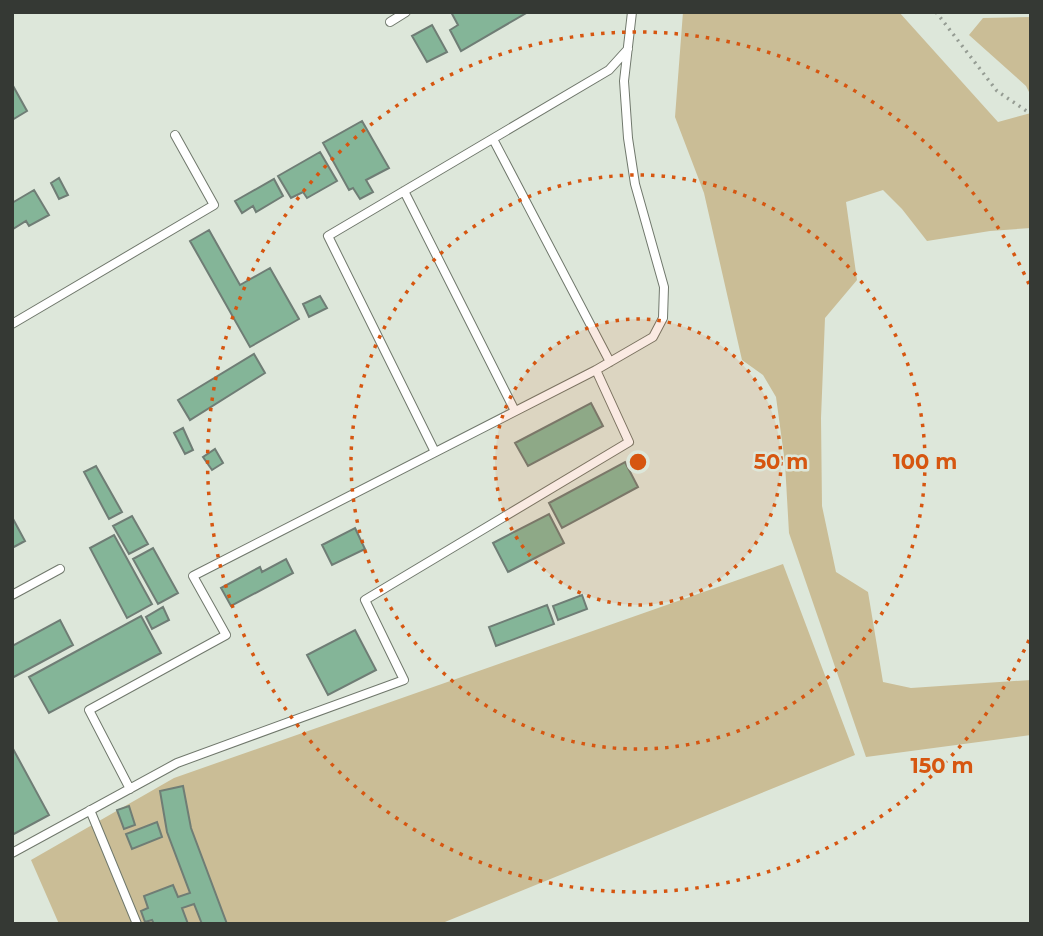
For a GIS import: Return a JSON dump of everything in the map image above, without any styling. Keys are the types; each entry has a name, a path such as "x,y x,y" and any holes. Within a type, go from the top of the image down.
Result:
{"lane":[{"path":"390,22 406,12"},
{"path":"130,789 89,710 226,635 193,576 596,370 653,337 663,318 664,287 635,184 628,138 624,81 632,12"},
{"path":"435,452 328,236 609,70 628,49"},
{"path":"12,324 214,205 175,135"},
{"path":"493,139 610,362"},
{"path":"404,191 515,411"},
{"path":"12,853 177,763 404,680 365,600 629,443 596,370"},
{"path":"12,595 60,569"},
{"path":"90,810 137,924"}],"path":[{"path":"936,12 997,91 1031,114"}],"shaded area":[{"path":"683,12 899,12 998,122 1031,113 1031,228 990,231 927,241 883,190 846,202 857,280 825,318 821,418 822,506 836,572 868,592 883,682 911,688 1031,680 1031,735 866,757 789,533 785,463 776,397 763,375 742,360 704,193 675,117"},
{"path":"1031,17 1031,96 1026,86 969,35 983,18"},
{"path":"783,564 855,755 440,924 59,924 31,860 174,778"}],"building":[{"path":"451,12 528,12 461,51 450,30 458,25"},
{"path":"432,25 447,52 427,62 412,36"},
{"path":"12,84 27,111 12,120"},
{"path":"362,121 389,168 366,180 373,192 360,199 353,188 349,190 323,143"},
{"path":"320,152 337,181 307,198 303,192 291,198 278,176"},
{"path":"59,178 68,195 59,199 51,183"},
{"path":"274,179 283,196 256,212 253,206 242,213 235,201"},
{"path":"34,190 49,215 29,226 26,221 13,229 12,203"},
{"path":"209,230 240,285 270,268 299,319 250,347 190,241"},
{"path":"320,296 327,308 309,317 303,304"},
{"path":"254,354 265,373 190,420 178,400"},
{"path":"591,403 603,426 528,466 515,443"},
{"path":"183,428 193,450 185,454 174,433"},
{"path":"215,449 223,463 212,470 203,457"},
{"path":"625,462 638,487 562,528 549,503"},
{"path":"96,466 122,512 109,519 84,472"},
{"path":"549,514 564,543 508,572 493,543"},
{"path":"132,516 148,544 129,554 113,526"},
{"path":"12,517 25,541 12,548"},
{"path":"355,528 365,549 332,565 322,545"},
{"path":"114,535 152,604 127,618 90,548"},
{"path":"153,548 178,593 158,604 133,559"},
{"path":"286,559 293,573 231,606 221,588 260,567 262,572"},
{"path":"582,595 587,609 558,620 553,606"},
{"path":"547,605 554,624 496,646 489,627"},
{"path":"163,607 169,620 152,629 146,617"},
{"path":"141,616 161,653 49,713 29,677"},
{"path":"60,620 73,645 12,678 12,646"},
{"path":"355,630 376,670 328,695 307,655"},
{"path":"12,747 49,815 12,835"},
{"path":"183,786 191,828 227,924 202,924 194,904 182,908 188,924 154,924 152,920 145,922 141,911 148,908 144,896 173,885 178,897 190,893 167,832 160,791"},
{"path":"129,806 135,825 124,829 117,810"},
{"path":"157,822 162,837 132,849 126,834"}]}
